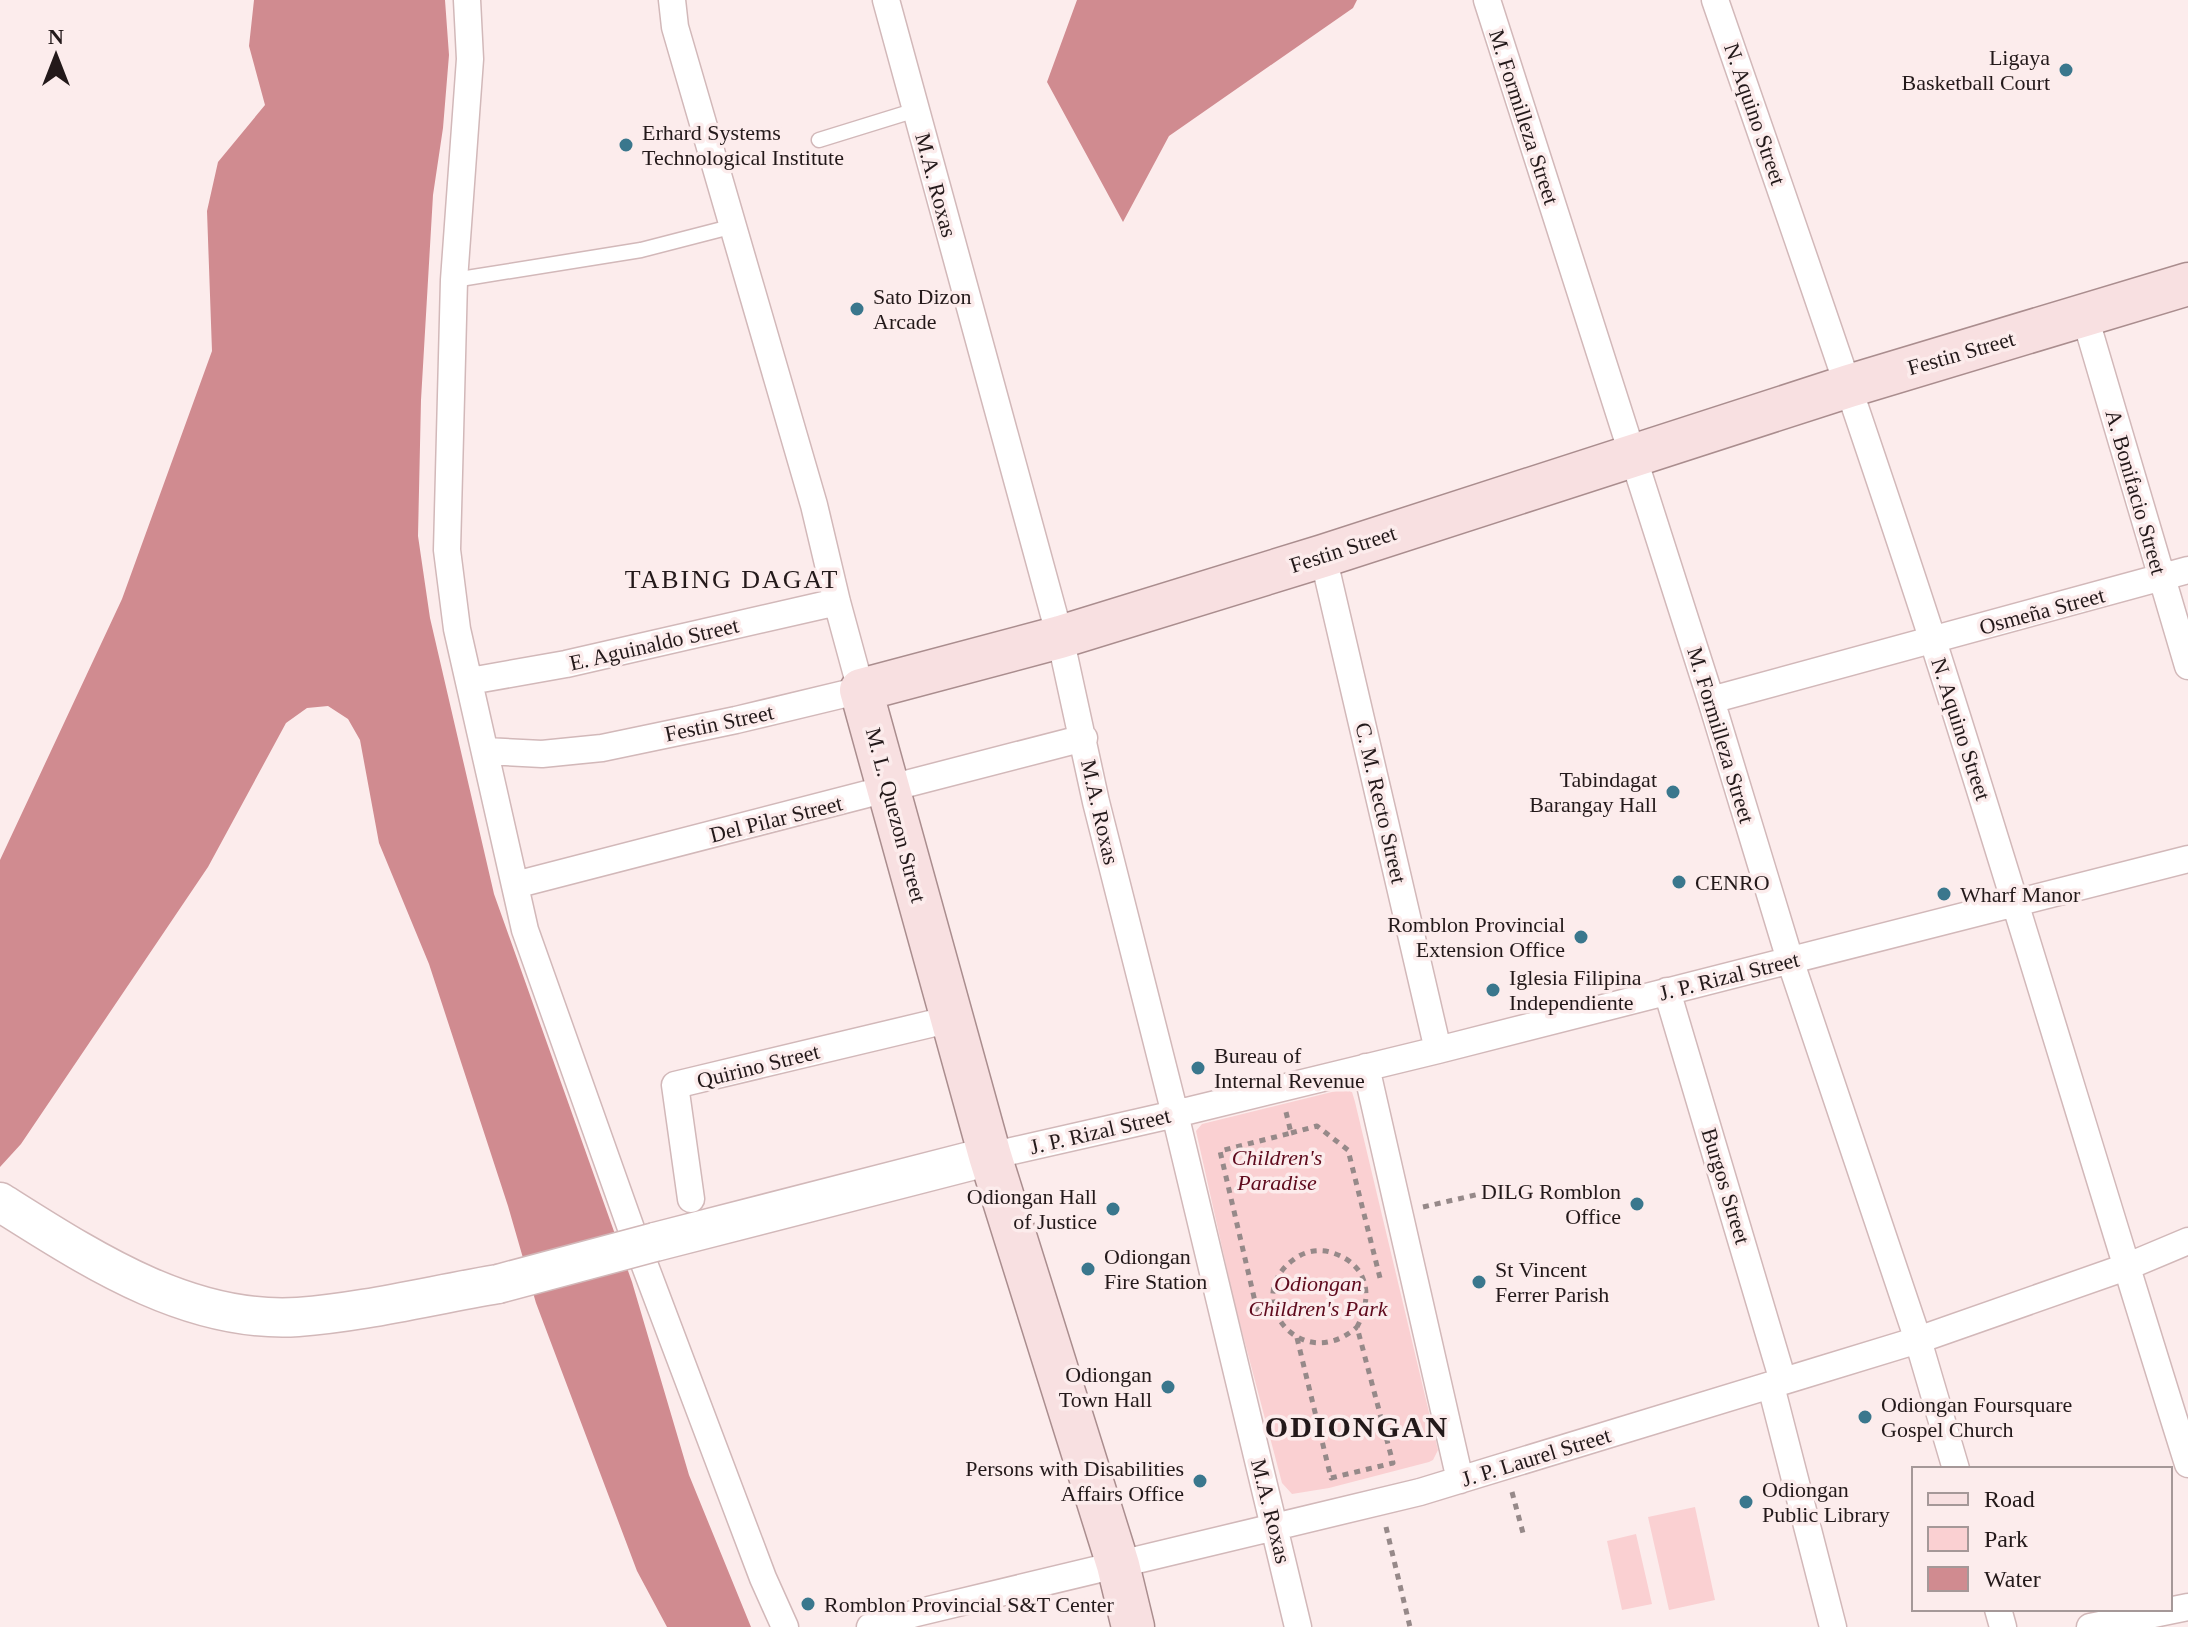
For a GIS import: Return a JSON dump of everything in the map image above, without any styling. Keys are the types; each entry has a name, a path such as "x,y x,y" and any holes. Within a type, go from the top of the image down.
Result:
{"main road":[{"name":"Festin Street","path":"861,690 1060,637 1323,556 1849,386 2188,284"},
{"name":"M. L. Quezon Street","path":"861,690 990,1156 1118,1565 1133,1627"}],"street":[{"path":"467,0 470,59 454,280 447,550 457,629 525,930 633,1234 763,1578 785,1627"},
{"name":"M. L. Quezon Street","path":"672,0 675,27 814,505 861,690"},
{"name":"M.A. Roxas","path":"886,0 1060,637 1096,802 1277,1529 1298,1627"},
{"name":"M. Formilleza Street","path":"1487,0 1711,700 1790,960 1918,1340 1955,1467"},
{"name":"N. Aquino Street","path":"1715,0 1849,386 1933,641 2188,1464"},
{"name":"A. Bonifacio Street","path":"2085,317 2188,666"},
{"name":"C. M. Recto Street","path":"1323,556 1438,1050"},
{"name":"Osmeña Street","path":"1711,700 2188,570"},
{"name":"E. Aguinaldo Street","path":"470,681 566,664 837,602"},
{"name":"Festin Street","path":"485,751 542,754 602,748 861,690"},
{"name":"Del Pilar Street","path":"515,885 1084,738"},
{"name":"J. P. Rizal Street","path":"990,1156 1281,1089 2188,859"},
{"name":"Burgos Street","path":"1667,991 1777,1384 1833,1627"},
{"name":"Quirino Street","path":"691,1199 675,1085 951,1019"},
{"path":"1366,1067 1460,1480"},
{"path":"11,1209 104,1265 155,1290 224,1312 295,1317 348,1311 498,1284 990,1156"},
{"name":"J. P. Laurel Street","path":"870,1627 916,1613 1277,1529 1460,1480 1918,1340 2126,1267 2188,1241"},
{"path":"2090,1627 2168,1611"}],"lane":[{"path":"819,140 916,110"},
{"path":"454,280 641,250 734,226"}],"path":[{"path":"1281,1089 1291,1133"},
{"path":"1257,1310 1220,1151 1317,1126 1348,1150 1381,1282"},
{"path":"1399,1212 1497,1190"},
{"path":"1312,1251 1328,1251 1344,1256 1356,1267 1364,1281 1367,1296 1365,1312 1357,1327 1345,1337 1330,1343 1313,1344 1297,1338 1284,1328 1276,1314 1273,1298 1275,1282 1284,1267 1296,1257 1312,1251"},
{"path":"1297,1338 1331,1478 1393,1463 1357,1327"},
{"path":"1505,1466 1523,1533"},
{"path":"1380,1503 1410,1627"}],"green space":[{"name":"Odiongan Children's Park","path":"1344,1089 1352,1092 1355,1102 1438,1450 1429,1462 1329,1488 1292,1494 1282,1483 1235,1305 1196,1131 1202,1124"},
{"path":"1695,1507 1715,1600 1669,1610 1648,1517"},
{"path":"1636,1534 1652,1604 1622,1610 1607,1541"}],"water":[{"path":"254,0 445,0 449,55 433,195 421,400 418,536 430,618 494,894 632,1282 689,1475 751,1627 667,1627 637,1571 536,1303 508,1206 429,964 379,843 360,740 348,719 328,706 307,708 286,723 208,867 21,1144 0,1167 0,860 122,599 212,351 207,211 218,162 265,105 249,46"},
{"path":"1077,0 1357,0 1353,8 1169,136 1123,222 1047,82"}],"place":[{"name":"Ligaya Basketball Court","path":"2066,70"},
{"name":"Erhard Systems Technological Institute","path":"626,145"},
{"name":"Sato Dizon Arcade","path":"857,309"},
{"name":"Tabindagat Barangay Hall","path":"1673,792"},
{"name":"CENRO","path":"1679,882"},
{"name":"Wharf Manor","path":"1944,894"},
{"name":"Romblon Provincial Extension Office","path":"1581,937"},
{"name":"Iglesia Filipina Independiente","path":"1493,990"},
{"name":"Bureau of Internal Revenue","path":"1198,1068"},
{"name":"DILG Romblon Office","path":"1637,1204"},
{"name":"Odiongan Hall of Justice","path":"1113,1209"},
{"name":"Odiongan Fire Station","path":"1088,1269"},
{"name":"St Vincent Ferrer Parish","path":"1479,1282"},
{"name":"Odiongan Town Hall","path":"1168,1387"},
{"name":"Odiongan Foursquare Gospel Church","path":"1865,1417"},
{"name":"Persons with Disabilities Affairs Office","path":"1200,1481"},
{"name":"Odiongan Public Library","path":"1746,1502"},
{"name":"Romblon Provincial S&T Center","path":"808,1604"}],"district":[{"name":"TABING DAGAT","path":"732,579"},
{"name":"ODIONGAN","path":"1357,1426"}],"park label":[{"name":"Children's Paradise","path":"1277,1170"}]}
